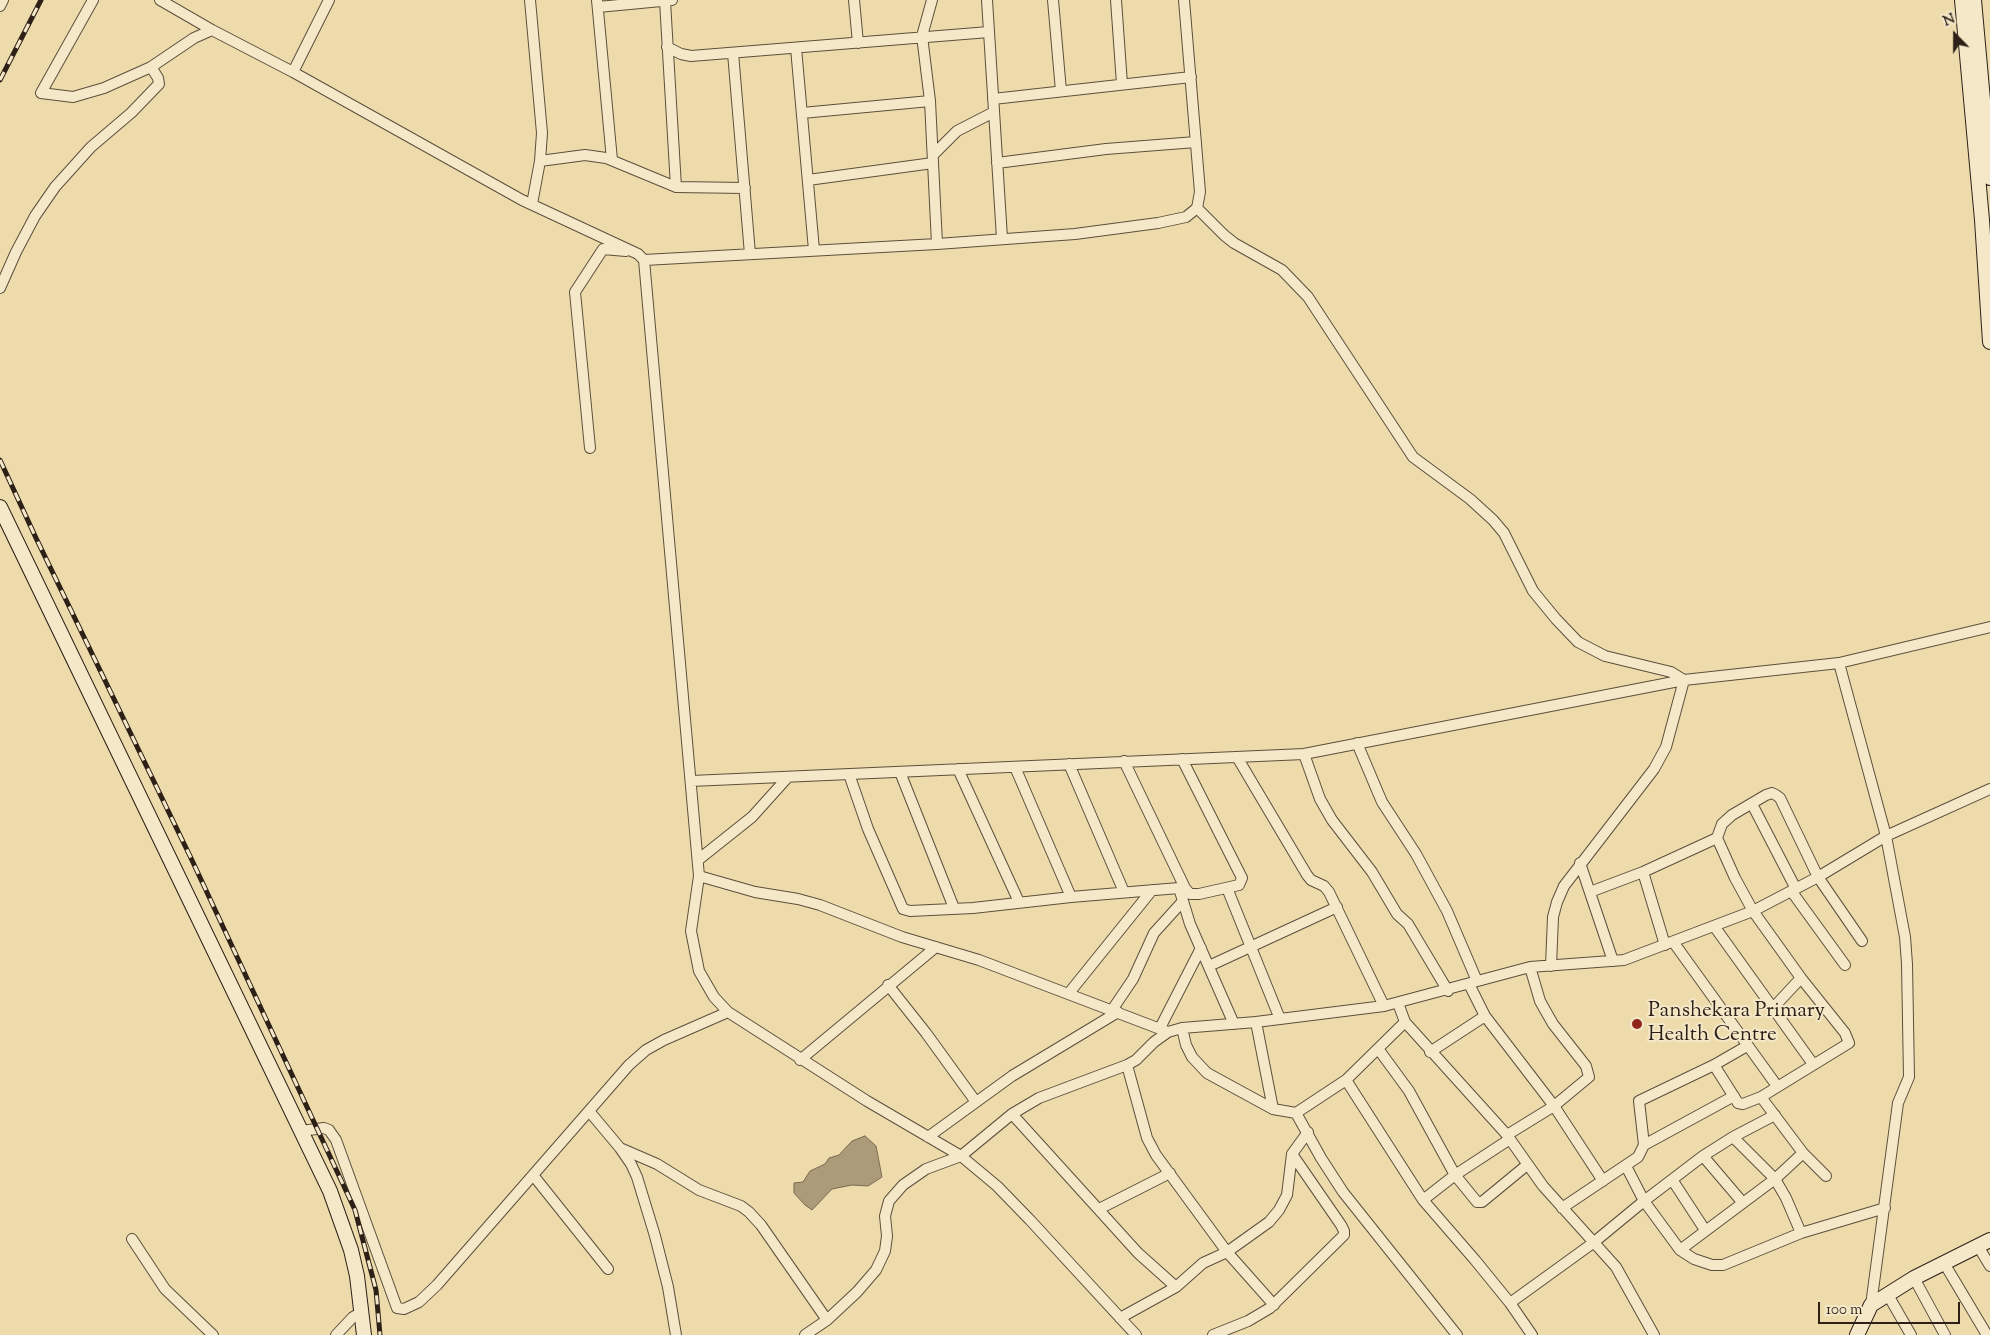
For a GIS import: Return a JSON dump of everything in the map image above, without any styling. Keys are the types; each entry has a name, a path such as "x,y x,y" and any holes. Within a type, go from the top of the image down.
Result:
{"street":[{"path":"0,6 4,0"},
{"path":"92,0 41,93 73,98 82,96 151,67 194,38 212,30"},
{"path":"160,0 532,204 634,251 644,260 698,860 699,876 691,931 699,971 714,997 728,1012 800,1060 961,1156 997,1186 1136,1335"},
{"path":"294,72 329,0"},
{"path":"530,0 541,104 542,133 540,161 532,204"},
{"path":"612,160 598,3 668,0 667,47 676,187"},
{"path":"854,0 858,43"},
{"path":"932,0 922,36 930,101 938,244"},
{"path":"987,0 1002,238"},
{"path":"1053,0 1061,91"},
{"path":"1116,0 1122,84"},
{"path":"644,260 938,244 1075,234 1158,223 1186,217 1197,208 1200,192 1184,0"},
{"path":"1962,0 1982,220 1990,342"},
{"path":"1974,0 1990,178"},
{"path":"667,47 681,54 691,56 989,32"},
{"path":"796,48 814,250"},
{"path":"733,53 750,254"},
{"path":"0,288 35,216 55,187 92,147 131,112 158,84 158,78 151,67"},
{"path":"993,98 1191,77"},
{"path":"802,113 930,101"},
{"path":"808,180 933,159 957,131 994,112"},
{"path":"997,163 1106,149 1196,142"},
{"path":"540,161 585,155 612,160 676,187 745,188"},
{"path":"1197,208 1234,243 1282,270 1308,297 1413,457 1470,499 1493,520 1504,533 1534,591 1556,620 1578,642 1605,656 1671,672 1684,680"},
{"path":"590,448 575,292 603,248 634,251"},
{"path":"0,507 330,1191 351,1250 362,1312 364,1335"},
{"path":"691,781 1304,754 1684,680 1839,663 1990,627"},
{"path":"1839,663 1886,836 1905,937 1909,1077 1898,1103 1871,1305 1858,1334"},
{"path":"1551,966 1553,917 1564,886 1654,769 1666,747 1684,680"},
{"path":"1357,743 1382,802 1416,854 1447,910 1485,1016 1554,1106 1603,1181"},
{"path":"1304,754 1320,799 1332,820 1372,872 1397,914 1408,924 1448,990"},
{"path":"1237,757 1307,875 1311,880 1324,886 1384,1006"},
{"path":"849,774 868,829 903,909 910,911 973,908 1071,897 1182,888 1194,895 1238,885 1242,878 1182,759"},
{"path":"1124,761 1182,888 1183,901 1234,1024"},
{"path":"1069,764 1124,892"},
{"path":"1014,767 1071,897"},
{"path":"958,769 1019,902"},
{"path":"900,772 954,908"},
{"path":"698,860 752,817 788,777"},
{"path":"699,876 756,892 798,899 820,905 902,937 979,960 1164,1030 1256,1022 1384,1006 1530,967 1624,960 1753,911 1794,891 1886,836 1990,790"},
{"path":"1590,892 1643,872 1717,838 1722,824 1732,815 1772,793 1780,798 1818,877 1862,941"},
{"path":"1752,804 1794,891 1845,965"},
{"path":"1714,1065 1741,1104 1761,1097 1847,1045 1848,1039 1753,911 1717,838"},
{"path":"1580,863 1613,961"},
{"path":"1643,872 1670,944 1777,1086"},
{"path":"1227,888 1280,1019"},
{"path":"1069,993 1152,890"},
{"path":"928,1137 1012,1076 1115,1011 1133,979 1154,933 1183,901"},
{"path":"1209,966 1336,907"},
{"path":"1714,926 1813,1064"},
{"path":"800,1060 936,947"},
{"path":"805,1335 827,1320 857,1292 876,1270 885,1251 887,1236 885,1216 889,1201 903,1185 926,1169 961,1156 1012,1114 1039,1098 1136,1060 1164,1030 1201,948"},
{"path":"1423,1200 1508,1137 1554,1106 1589,1077 1586,1066 1544,1010 1530,967"},
{"path":"1773,1008 1801,978"},
{"path":"888,985 926,1032 976,1102"},
{"path":"1398,1003 1405,1022 1508,1137 1542,1186 1616,1267 1654,1335"},
{"path":"301,1131 324,1128 336,1140 397,1308 404,1309 419,1302 437,1285 630,1065 646,1050 664,1040 728,1012"},
{"path":"1430,1052 1485,1016"},
{"path":"1256,1022 1274,1109"},
{"path":"1182,1028 1186,1045 1192,1058 1207,1073 1274,1109 1296,1113 1346,1080 1379,1050 1405,1022"},
{"path":"1562,1208 1638,1157 1644,1145 1639,1101 1714,1065 1747,1046"},
{"path":"1379,1050 1409,1091 1456,1175 1479,1202 1528,1165"},
{"path":"1127,1065 1147,1138 1227,1252 1274,1305"},
{"path":"1346,1080 1423,1200 1510,1303 1532,1335"},
{"path":"1644,1145 1734,1096"},
{"path":"1761,1097 1803,1153 1826,1176"},
{"path":"590,1112 632,1164 668,1287 676,1335"},
{"path":"1296,1113 1321,1158 1343,1192 1457,1335"},
{"path":"1012,1114 1138,1253 1176,1287"},
{"path":"1510,1303 1593,1243 1644,1201 1704,1156 1733,1137 1775,1115"},
{"path":"1120,1318 1176,1287 1203,1263 1227,1252 1259,1230 1279,1210 1287,1194 1292,1154 1308,1132"},
{"path":"1733,1137 1775,1180 1786,1198 1801,1233"},
{"path":"620,1148 656,1164 699,1190 741,1206 749,1212 761,1225 827,1320"},
{"path":"1680,1250 1775,1180 1803,1153"},
{"path":"1213,1335 1248,1321 1274,1305 1344,1235 1341,1225 1292,1154"},
{"path":"1704,1156 1743,1203"},
{"path":"1626,1166 1644,1201 1680,1250 1694,1259 1712,1265 1724,1265 1801,1233 1885,1208"},
{"path":"1099,1210 1170,1173"},
{"path":"533,1175 608,1269"},
{"path":"1673,1181 1705,1230"},
{"path":"132,1239 165,1289 213,1335"},
{"path":"1871,1305 1914,1278 1984,1243 1990,1266"},
{"path":"1944,1262 1987,1335"},
{"path":"1914,1278 1945,1335"},
{"path":"1888,1295 1911,1335"},
{"path":"336,1335 353,1317 362,1312"}],"shaded area":[{"path":"865,1136 876,1146 882,1177 868,1186 852,1185 832,1189 812,1210 805,1205 794,1193 794,1183 803,1182 810,1171 825,1164 829,1158 839,1155 852,1141"}],"railway":[{"path":"0,80 41,0"},
{"path":"0,460 190,856 355,1210 376,1290 380,1335"}],"place":[{"name":"Panshekara Primary Health Centre","path":"1637,1024"}]}
